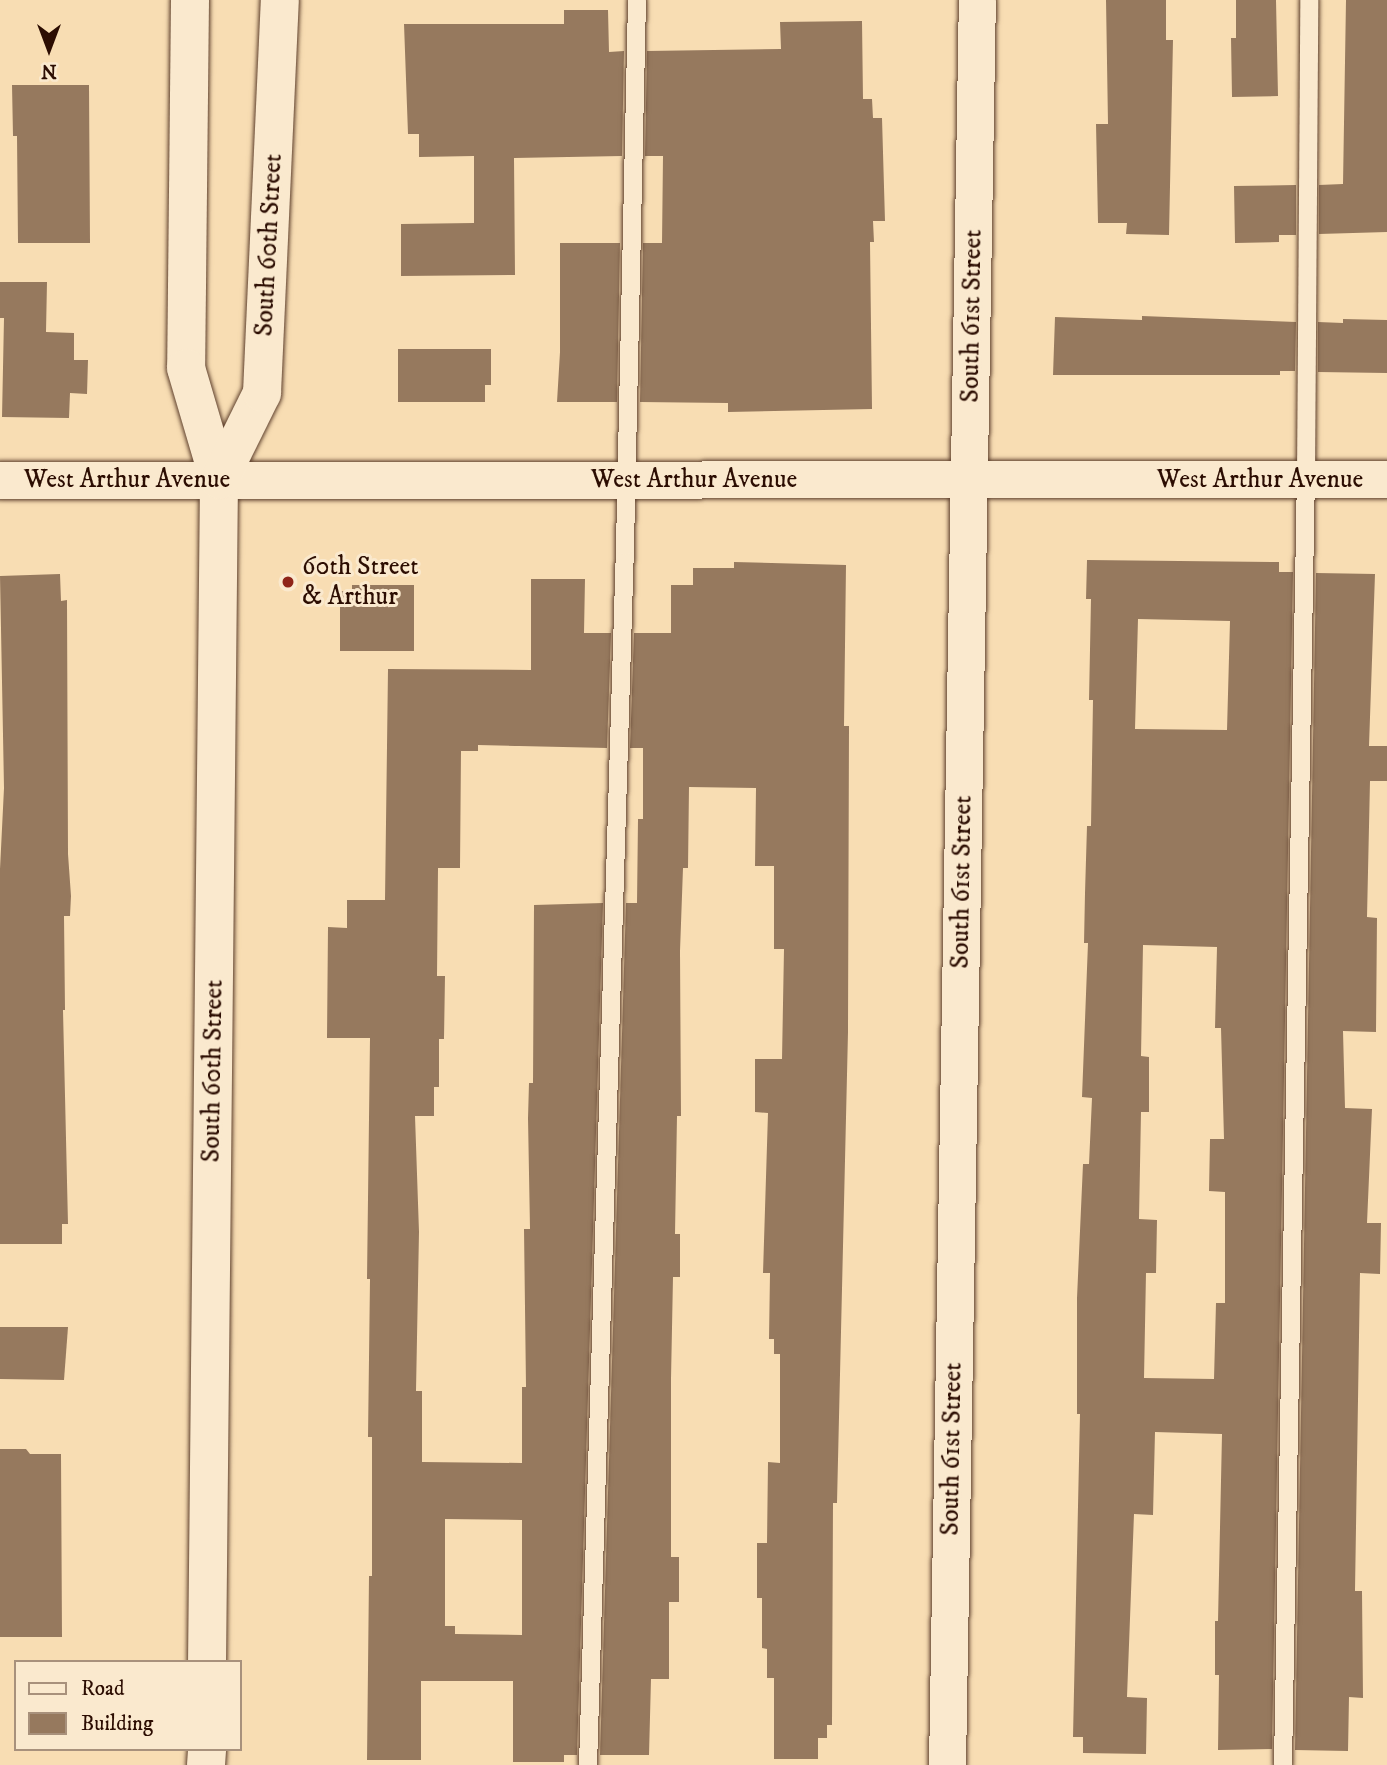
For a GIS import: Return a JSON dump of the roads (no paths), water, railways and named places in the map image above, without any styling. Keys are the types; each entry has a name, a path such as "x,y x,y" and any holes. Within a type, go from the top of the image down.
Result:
{"main road":[{"name":"South 60th Street","path":"190,0 186,368 219,480 208,1660"},
{"name":"South 60th Street","path":"219,480 262,393 280,0"}],"street":[{"name":"South 61st Street","path":"947,1765 977,0"},
{"name":"West Arthur Avenue","path":"0,480 626,479 968,482 1387,479"}],"lane":[{"path":"588,1765 626,479 637,0"},
{"path":"1283,1765 1306,479 1309,0"}],"place":[{"name":"60th Street & Arthur","path":"288,582"}]}
